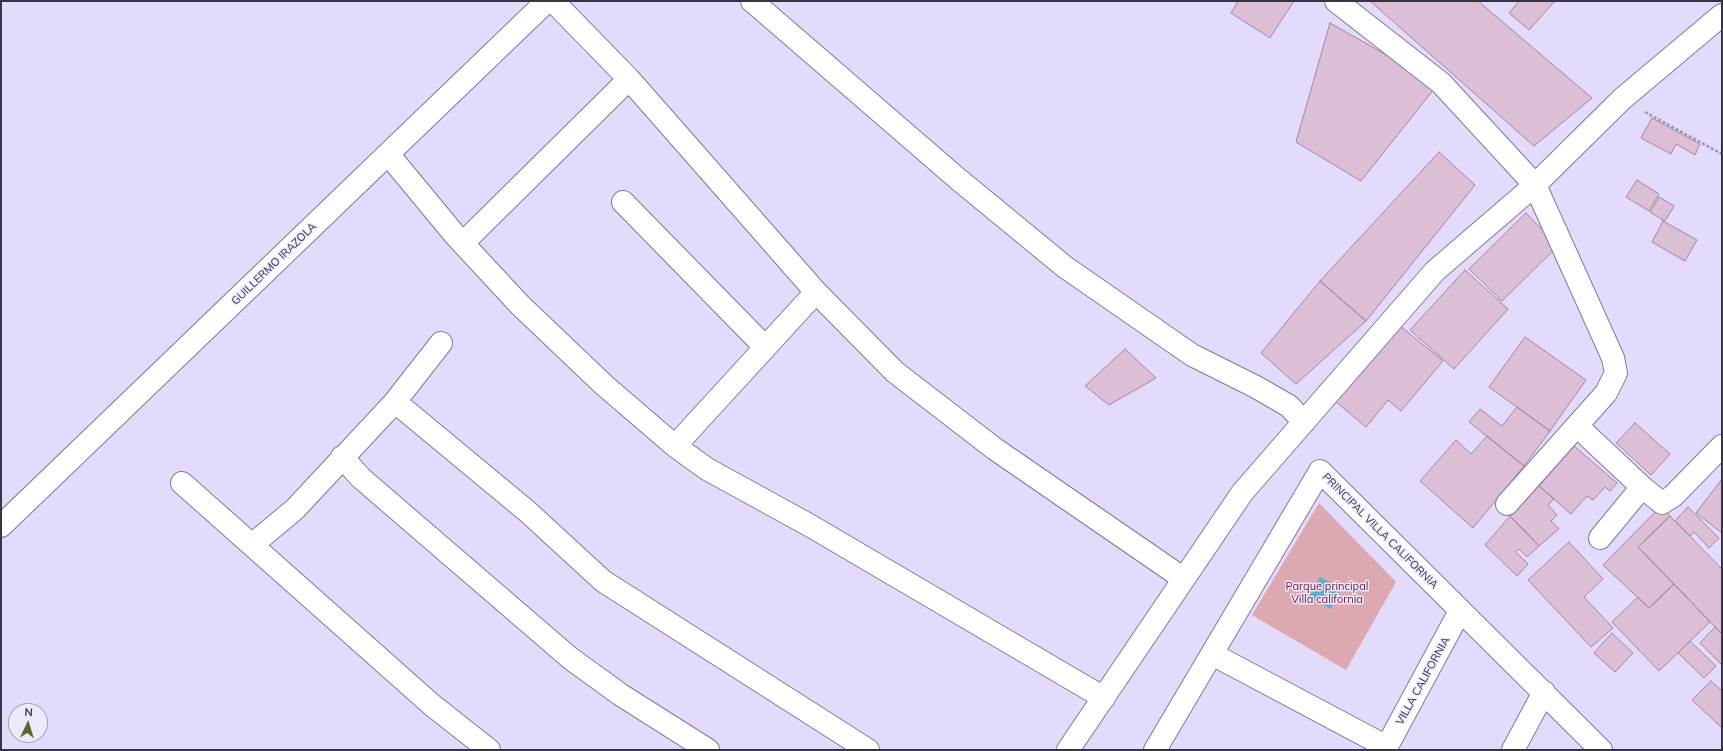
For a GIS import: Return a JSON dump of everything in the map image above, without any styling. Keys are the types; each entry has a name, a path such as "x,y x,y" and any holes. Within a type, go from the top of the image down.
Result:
{"street":[{"name":"GUILLERMO IRAZOLA","path":"1,526 547,1"},
{"path":"553,1 629,79 816,292 895,372 995,449 1184,579"},
{"path":"752,1 958,179 1065,266 1192,355 1256,387 1289,406 1304,422"},
{"path":"1336,1 1441,83 1534,184 1613,358 1616,373 1606,393 1507,504"},
{"path":"1068,750 1242,493 1435,270 1534,184 1622,99 1722,15"},
{"path":"462,243 629,79"},
{"path":"388,154 462,243 532,316 604,385 675,446 707,469 809,525 1104,698"},
{"path":"623,202 765,347"},
{"path":"675,446 816,292"},
{"path":"252,546 294,509 394,403 440,343"},
{"path":"394,403 405,410 528,512 603,581 868,750"},
{"path":"1577,426 1642,487 1662,503 1673,496 1722,446"},
{"path":"342,458 361,478 570,658 621,695 708,750"},
{"name":"PRINCIPAL VILLA CALIFORNIA","path":"1155,750 1320,471 1601,750"},
{"path":"182,483 432,704 489,750"},
{"path":"1600,538 1642,487"},
{"name":"VILLA CALIFORNIA","path":"1386,748 1460,611"},
{"path":"1212,654 1386,748"},
{"path":"1513,750 1544,692"}],"path":[{"path":"1622,99 1722,154"}],"green space":[{"name":"Parque principal Villa california","path":"1319,503 1396,582 1346,670 1252,615"}],"water":[{"path":"1320,577 1341,588 1331,609 1309,597"}],"building":[{"path":"1238,1 1294,1 1270,38 1231,13"},
{"path":"1370,1 1478,1 1592,98 1534,146"},
{"path":"1519,1 1555,1 1529,30 1509,13"},
{"path":"1330,23 1438,84 1361,181 1296,142"},
{"path":"1652,118 1700,144 1695,155 1676,144 1671,154 1641,138"},
{"path":"1439,152 1475,185 1366,321 1320,281"},
{"path":"1637,180 1659,194 1649,211 1626,197"},
{"path":"1659,197 1674,206 1665,221 1650,212"},
{"path":"1526,213 1558,246 1502,301 1469,269"},
{"path":"1663,221 1697,240 1685,261 1652,242"},
{"path":"1465,270 1508,309 1454,369 1410,330"},
{"path":"1320,281 1366,321 1296,384 1261,353"},
{"path":"1399,325 1443,361 1401,411 1388,400 1366,427 1335,401"},
{"path":"1525,337 1586,380 1550,431 1489,387"},
{"path":"1125,349 1156,378 1109,405 1085,386"},
{"path":"1517,407 1550,431 1524,466 1469,422 1480,409 1502,426"},
{"path":"1635,423 1670,454 1651,475 1616,443"},
{"path":"1487,436 1524,466 1473,528 1420,481 1456,440 1471,454"},
{"path":"1574,446 1617,483 1610,491 1605,487 1593,500 1587,496 1571,514 1539,486"},
{"path":"1722,479 1722,533 1696,513"},
{"path":"1539,486 1554,499 1548,505 1557,515 1551,521 1559,529 1539,546 1510,516"},
{"path":"1661,506 1670,516 1638,547 1674,584 1649,608 1603,565"},
{"path":"1688,507 1719,538 1709,548 1694,532 1690,536 1675,521"},
{"path":"1510,516 1539,546 1527,557 1519,549 1516,552 1528,564 1517,576 1485,545"},
{"path":"1670,516 1722,569 1722,634 1638,547"},
{"path":"1569,542 1603,579 1584,597 1613,628 1591,647 1528,580"},
{"path":"1674,584 1710,622 1659,671 1612,622 1638,597 1649,608"},
{"path":"1715,627 1722,634 1722,665 1700,643"},
{"path":"1612,633 1633,653 1615,672 1594,653"},
{"path":"1690,641 1716,666 1704,678 1678,653"},
{"path":"1711,681 1722,691 1722,728 1692,700"}]}
